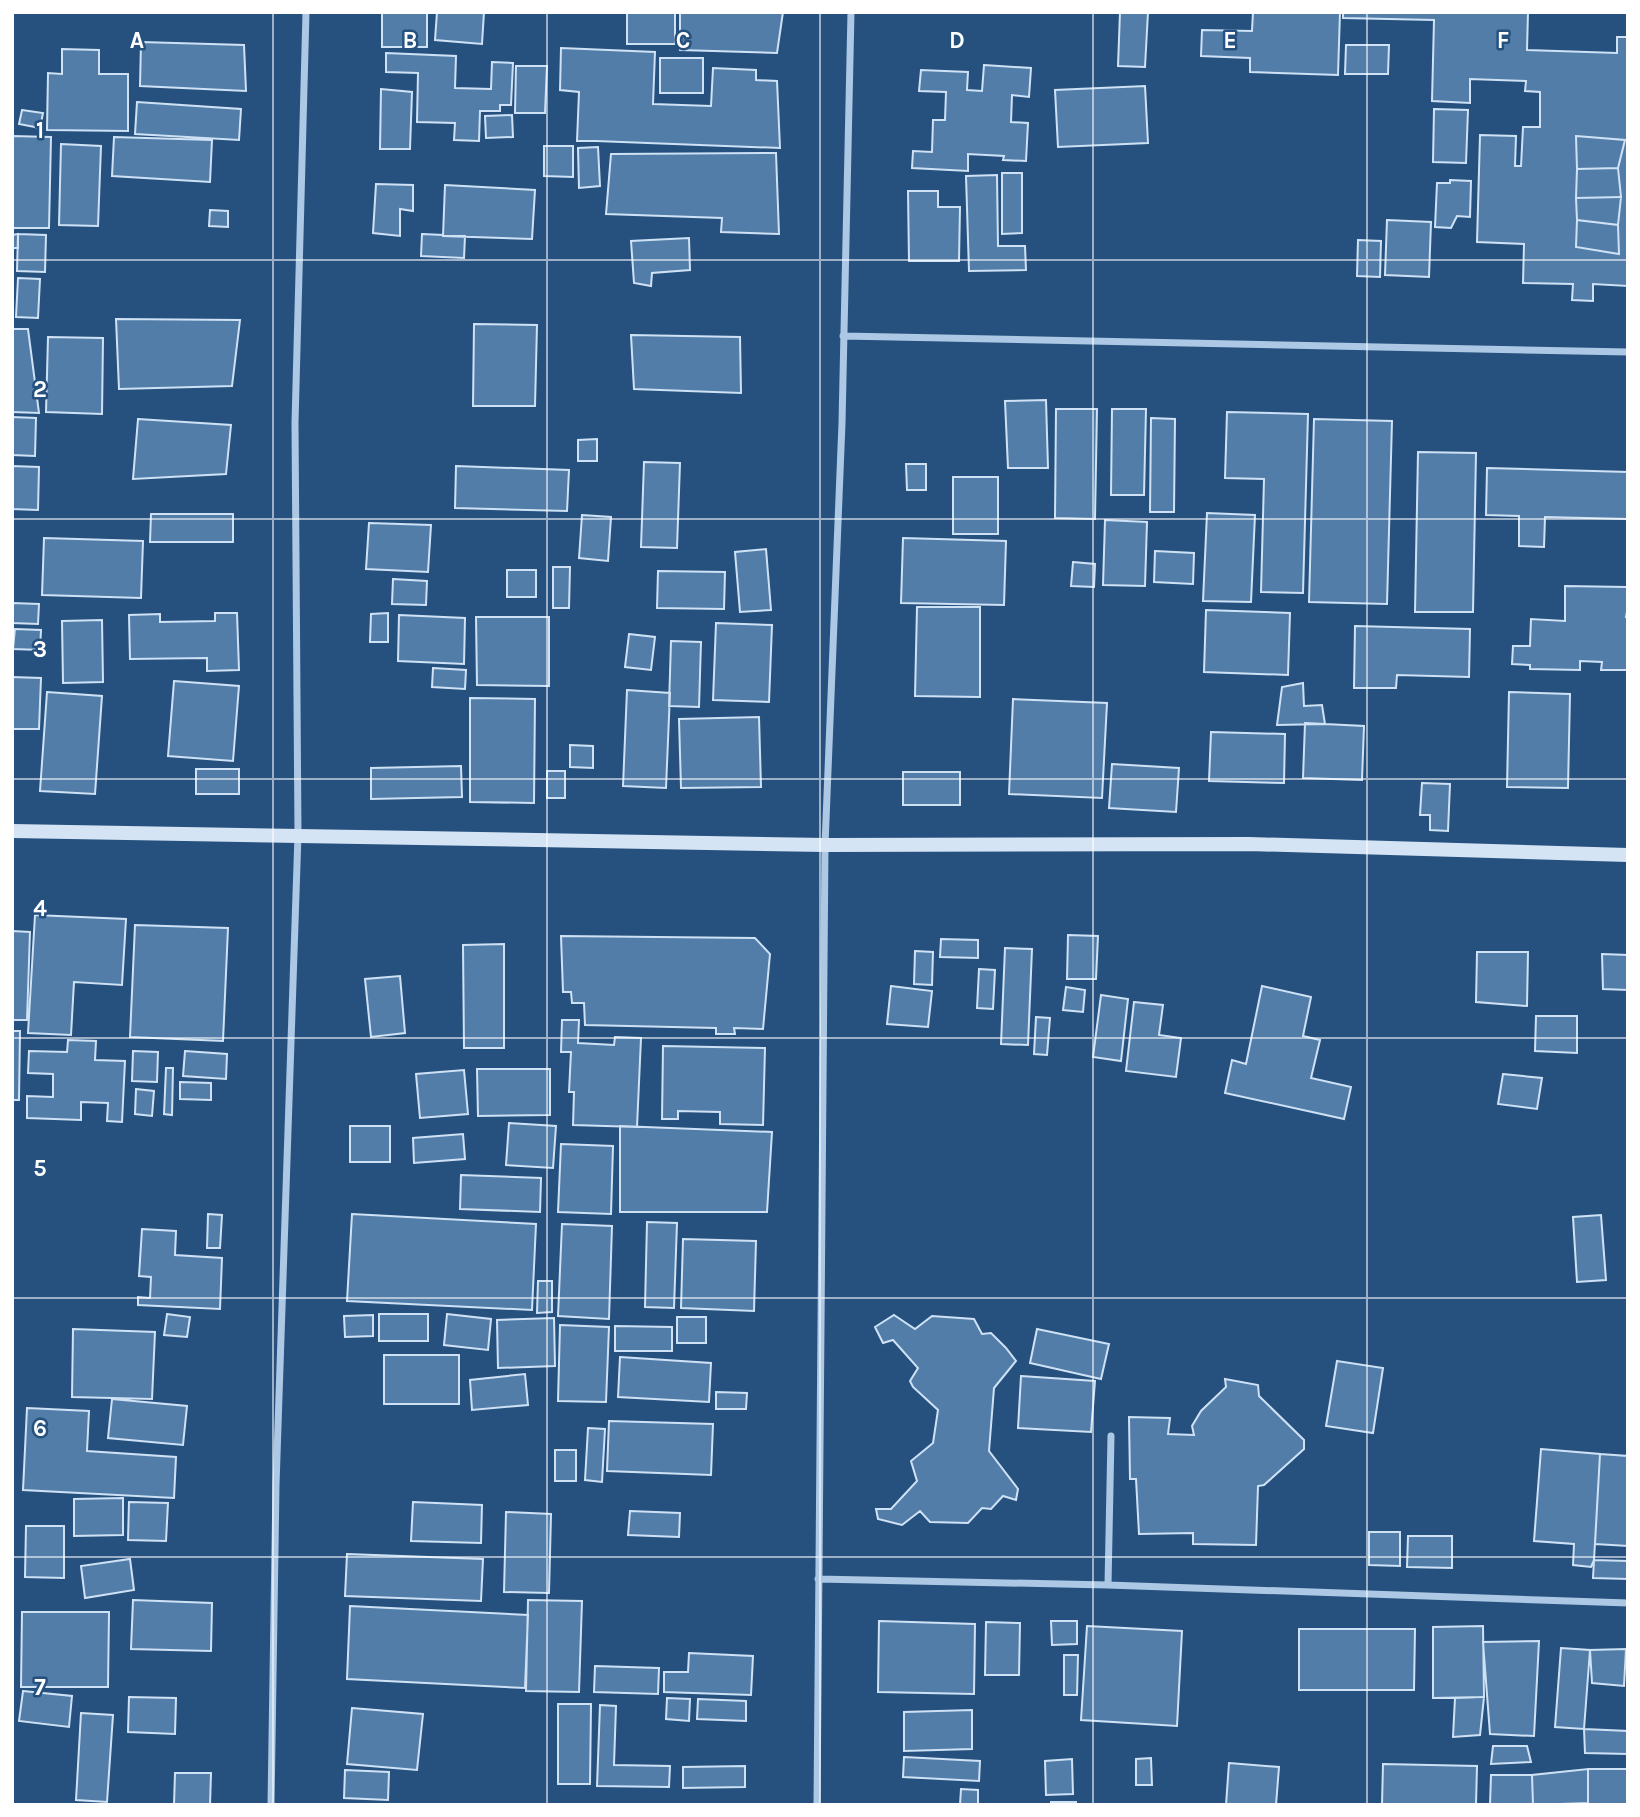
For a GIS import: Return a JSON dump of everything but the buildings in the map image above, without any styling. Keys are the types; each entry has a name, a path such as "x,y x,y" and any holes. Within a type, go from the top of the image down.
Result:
{"street":[{"path":"271,1805 276,1472 298,835 295,423 306,12"},
{"path":"817,1805 825,845 842,423 851,12"},
{"path":"844,336 1628,352"},
{"path":"12,831 825,845 1249,844 1628,855"},
{"path":"1108,1585 1111,1436"},
{"path":"818,1579 1108,1585 1628,1603"}]}
